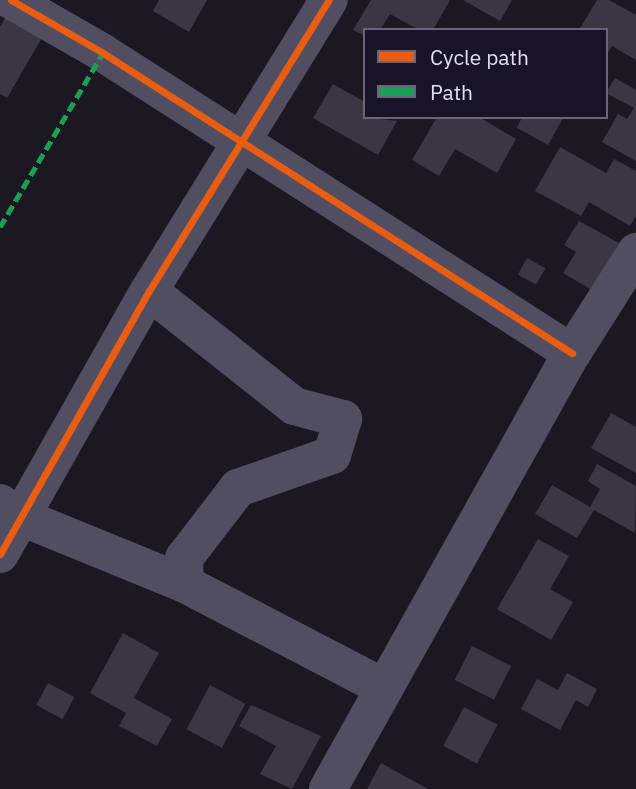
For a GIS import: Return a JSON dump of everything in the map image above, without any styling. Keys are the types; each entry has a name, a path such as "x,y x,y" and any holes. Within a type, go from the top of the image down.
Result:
{"street":[{"path":"12,0 243,142 572,353"},
{"path":"0,554 10,510 243,142 328,0"},
{"path":"328,789 572,353 636,251"},
{"path":"149,291 294,406 343,419 332,454 238,488 184,558 185,584"},
{"path":"10,510 185,584 384,688"}],"building":[{"path":"159,0 207,0 189,32 153,11"},
{"path":"371,0 450,0 434,28 415,28 390,14 381,28 363,28 363,35 353,30"},
{"path":"463,0 512,0 500,21"},
{"path":"597,0 609,0 636,15 636,60 612,46 608,53 608,28 580,28"},
{"path":"11,8 47,29 7,98 0,94 0,27"},
{"path":"615,78 636,90 636,161 602,142 618,114 627,119 634,108 608,94"},
{"path":"333,84 363,101 363,119 397,121 378,155 313,118"},
{"path":"436,119 482,119 516,139 497,173 455,149 439,176 412,160"},
{"path":"521,119 562,119 548,145 517,128"},
{"path":"560,147 606,173 614,159 636,171 636,216 630,226 589,202 581,216 535,191"},
{"path":"579,221 619,243 592,290 563,273 576,252 564,245"},
{"path":"527,258 545,268 536,285 518,275"},
{"path":"611,413 636,427 636,473 591,448"},
{"path":"597,464 636,486 635,533 594,510 577,538 535,514 552,485 590,507 600,489 588,481"},
{"path":"538,539 569,556 550,589 573,602 551,640 497,609"},
{"path":"123,633 159,653 134,698 172,719 157,746 119,726 126,713 90,693"},
{"path":"472,646 511,666 494,700 455,680"},
{"path":"567,673 597,689 588,707 576,700 560,730 521,709 537,679 558,690"},
{"path":"48,683 74,697 63,719 36,705"},
{"path":"210,685 245,704 222,748 187,729"},
{"path":"251,705 321,736 292,789 260,774 276,746 239,726"},
{"path":"464,707 498,725 477,764 443,746"},
{"path":"381,763 428,789 367,789"}],"marked path":[{"path":"0,227 103,53"}],"cycle path":[{"path":"11,0 103,53 572,353"},
{"path":"0,554 149,291 329,0"}]}
